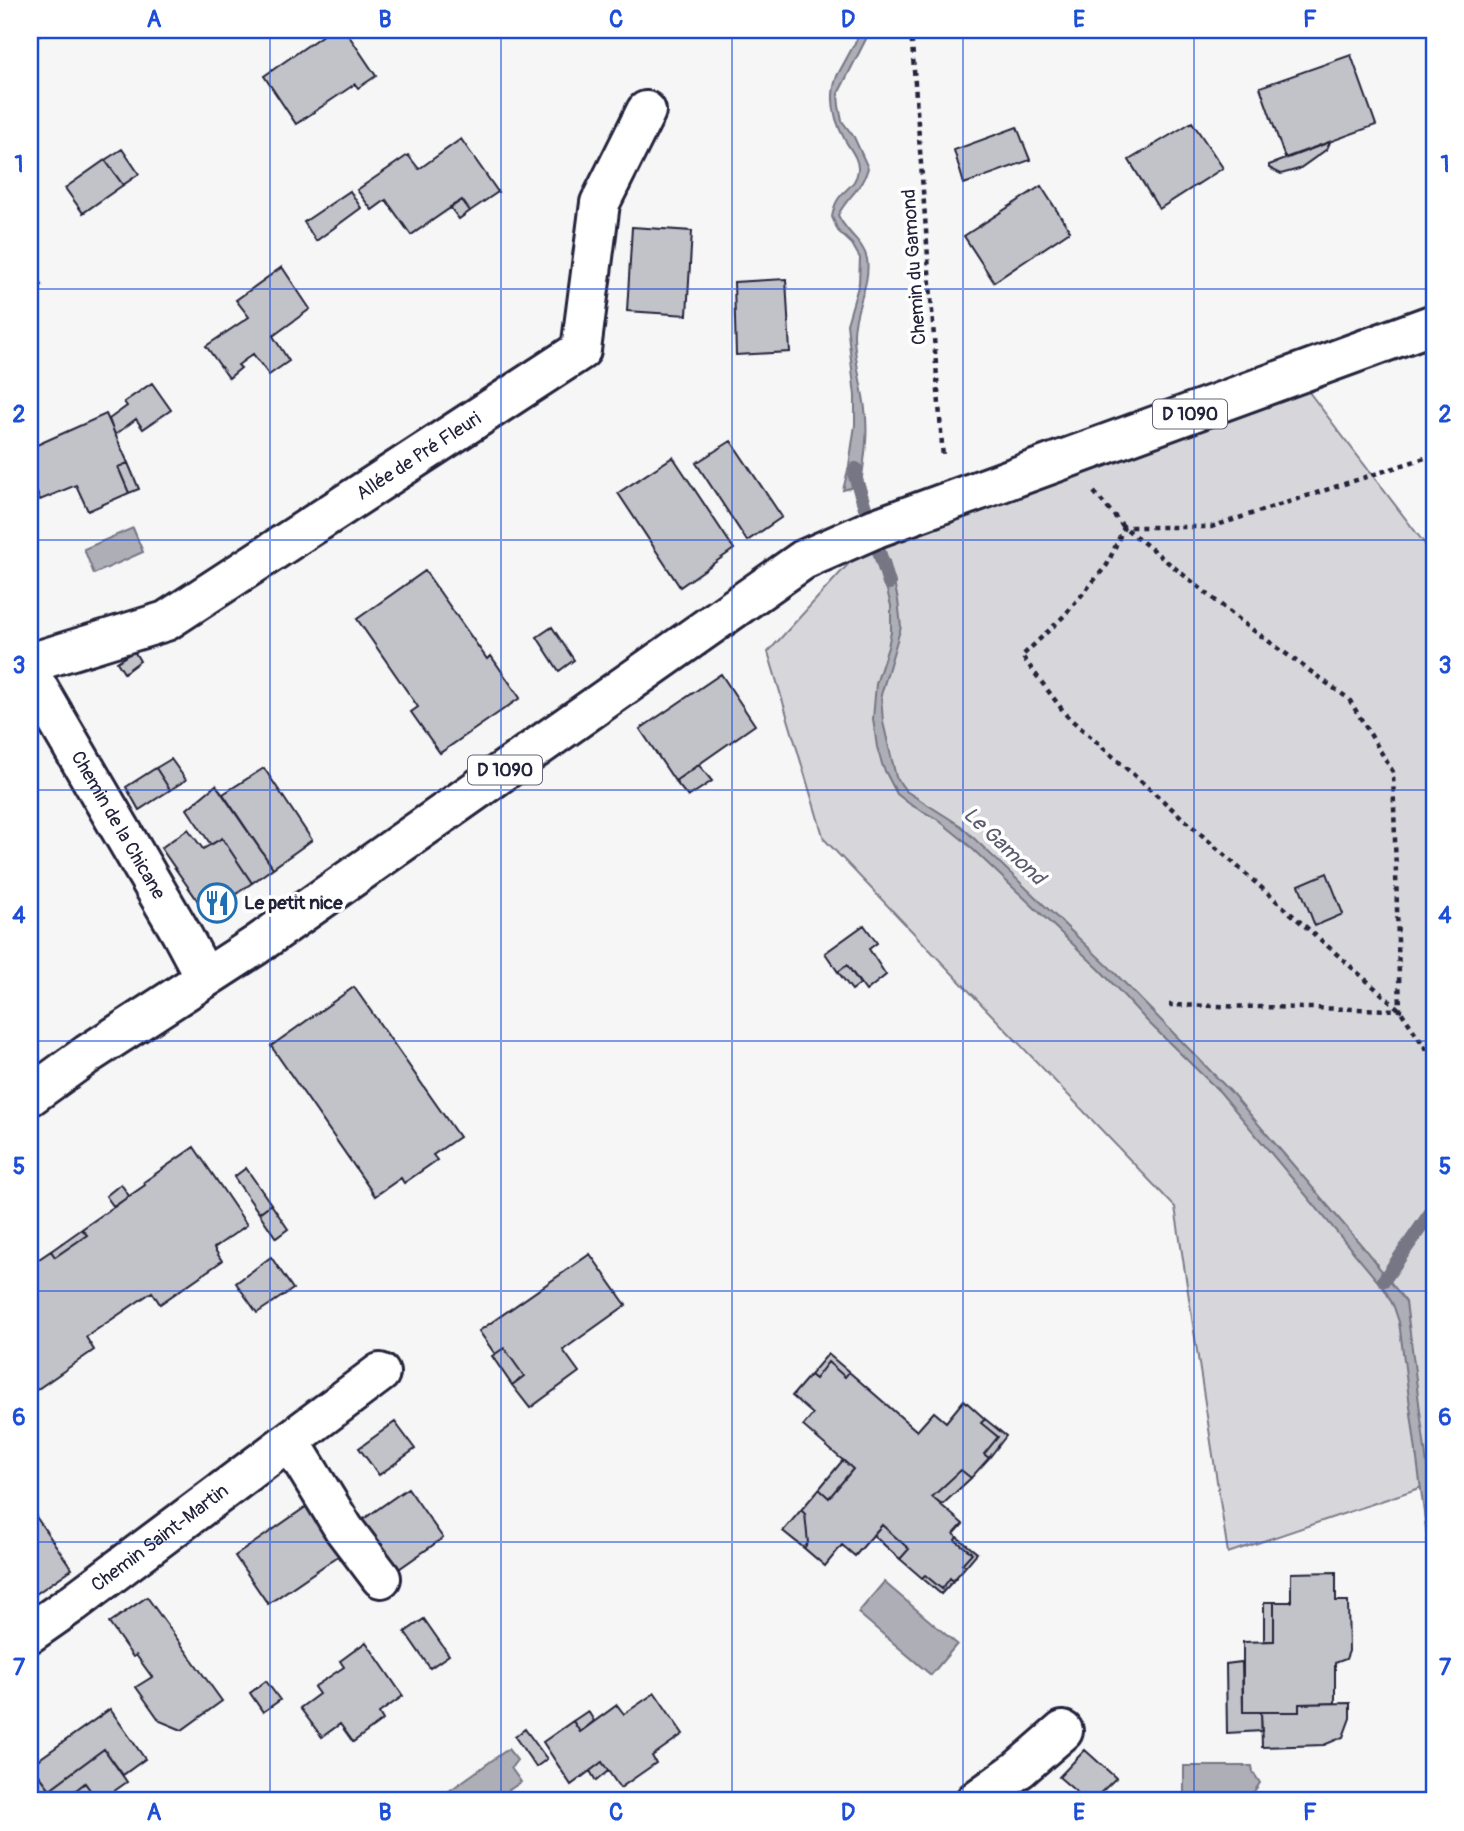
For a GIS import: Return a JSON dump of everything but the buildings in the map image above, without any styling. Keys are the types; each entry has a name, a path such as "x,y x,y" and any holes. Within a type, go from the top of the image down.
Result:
{"street":[{"name":"Allée de Pré Fleuri","path":"30,663 166,621 581,350 600,203 646,111"},
{"name":"D 1090","path":"30,1096 88,1054 255,946 803,560 876,528 1434,324"},
{"name":"Chemin de la Chicane","path":"30,674 205,978"},
{"name":"Chemin Saint-Martin","path":"30,1633 380,1373"},
{"path":"290,1441 344,1529 381,1578"},
{"path":"975,1801 1019,1769 1063,1731"}],"path":[{"name":"Chemin du Gamond","path":"911,30 946,503"},
{"path":"1124,527 1211,527 1434,455"},
{"path":"1066,460 1124,527 1246,625 1349,699 1393,772 1400,1010"},
{"path":"1124,527 1107,565 1064,616 1022,656 1067,716 1400,1010 1434,1060"},
{"path":"1169,1005 1400,1010"}],"shaded area":[{"path":"862,30 869,30 838,94 842,121 854,137 868,168 838,215 862,247 868,269 854,334 866,418 865,457 861,485 843,490 855,425 855,396 847,324 859,283 860,258 852,244 838,231 832,217 837,201 855,180 858,166 838,125 833,92 837,76"},
{"path":"1286,362 1434,556 1434,1483 1228,1553 1175,1207 824,839 768,652 914,492"},
{"path":"133,528 143,552 94,574 84,549"},
{"path":"889,561 901,627 881,695 883,722 896,777 906,791 961,826 1109,967 1231,1092 1363,1247 1406,1302 1434,1519 1434,1589 1399,1322 1385,1290 1220,1092 1148,1022 1100,970 963,840 937,819 897,794 883,767 873,719 876,684 891,632 891,606 881,567"},
{"path":"884,1582 957,1644 931,1675 858,1613"},
{"path":"508,1749 517,1760 511,1768 521,1782 493,1801 451,1801 445,1794"},
{"path":"1184,1766 1252,1766 1260,1783 1253,1793 1253,1800 1184,1801"}],"waterway":[{"name":"Le Gamond","path":"856,469 855,476 889,583"},
{"path":"1384,1280 1434,1208"}],"place":[{"name":"Le petit nice","path":"217,903"}]}
